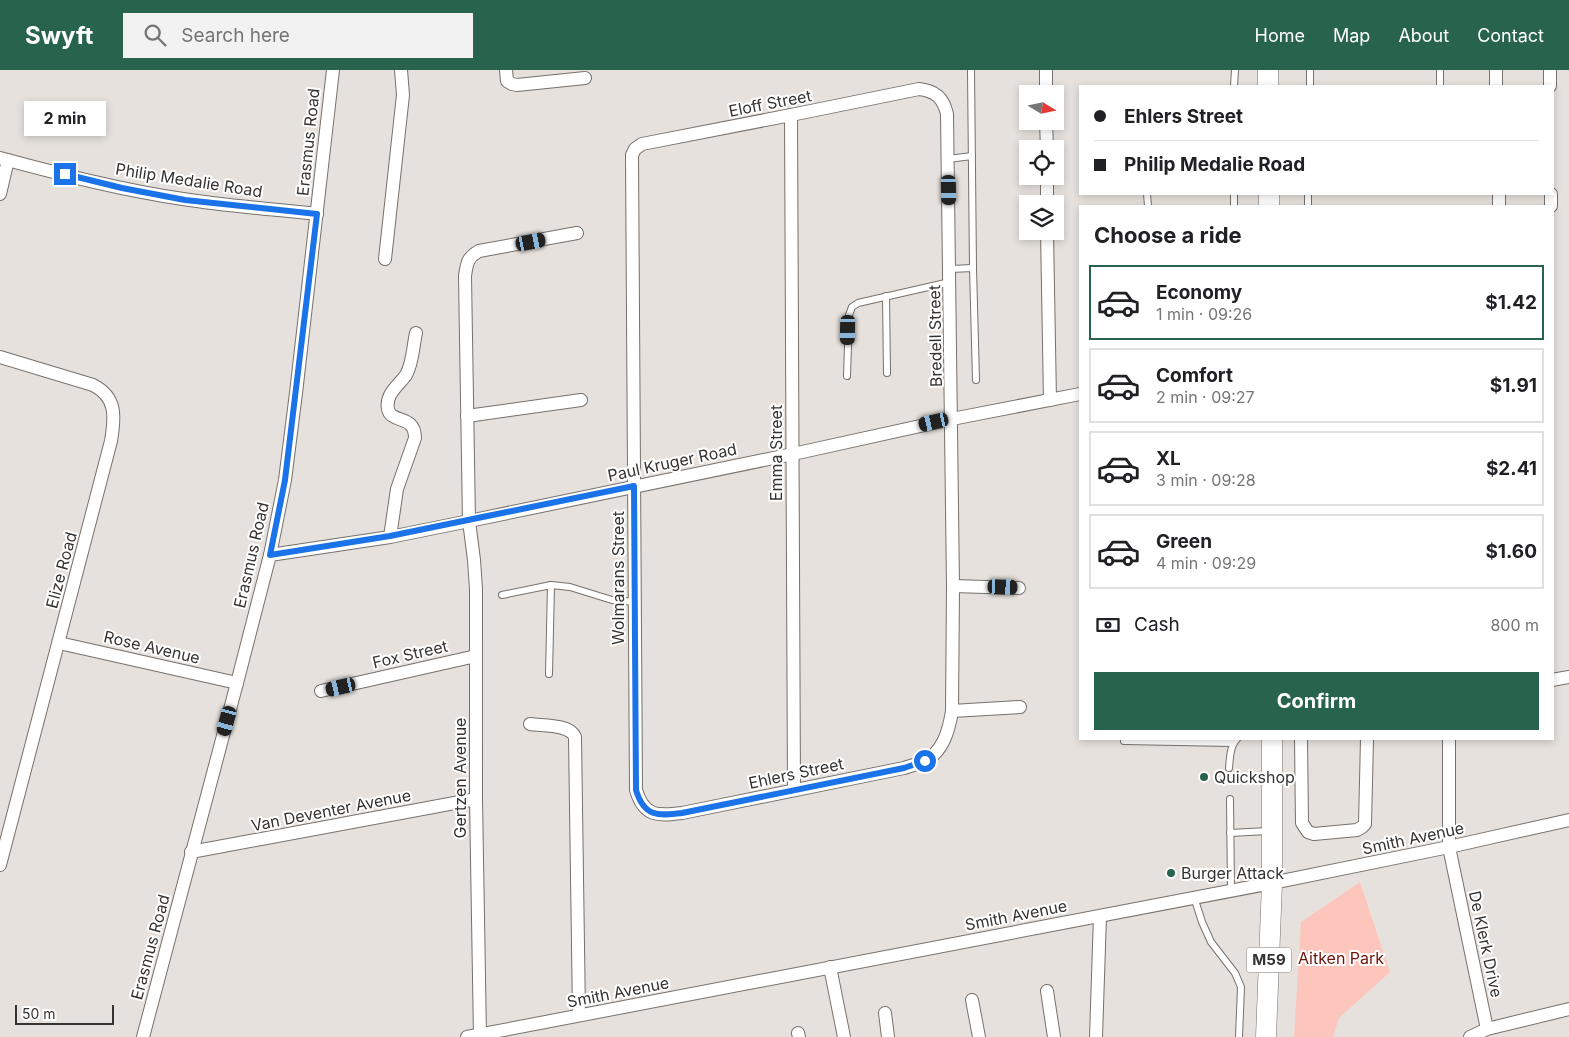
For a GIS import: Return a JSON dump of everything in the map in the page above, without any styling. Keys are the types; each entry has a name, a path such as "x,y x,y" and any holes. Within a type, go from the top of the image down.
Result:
{"main road":[{"path":"1268,70 1268,85"},
{"name":"M59","path":"1266,1037 1272,883 1272,740"}],"street":[{"name":"Erasmus Road","path":"143,1037 270,555 285,480 333,70"},
{"path":"384,259 403,95 401,70"},
{"path":"506,70 507,81 517,85 585,78"},
{"path":"1046,70 1046,85"},
{"path":"1496,70 1496,85"},
{"path":"1550,70 1550,85"},
{"name":"Eloff Street","path":"632,162 632,155 635,149 642,144 918,89 926,90"},
{"name":"Bredell Street","path":"926,90 935,92 942,99 947,114 954,586 952,711 950,725 943,742"},
{"name":"Emma Street","path":"791,115 794,790"},
{"name":"Philip Medalie Road","path":"4,159 122,188 185,200 317,214"},
{"path":"0,194 4,159"},
{"name":"Wolmarans Street","path":"632,162 636,790 640,802 647,811"},
{"name":"Gertzen Avenue","path":"476,1036 476,589 469,521 465,276 467,264 471,256 479,251 577,234"},
{"path":"1047,240 1050,400"},
{"path":"390,536 397,489 415,438 415,430 410,423 391,414 388,409 389,400 391,393 406,375 410,366 416,333"},
{"name":"Elize Road","path":"0,357 93,385 103,390 113,410 114,421 111,441 0,864"},
{"name":"Paul Kruger Road","path":"270,555 469,521 952,419 1079,394"},
{"path":"466,416 581,400"},
{"path":"954,586 1019,588"},
{"name":"Rose Avenue","path":"59,643 237,683"},
{"name":"Fox Street","path":"321,691 476,656"},
{"path":"1554,680 1569,677"},
{"path":"952,711 1020,707"},
{"path":"530,724 567,728 573,731 575,737 579,1016"},
{"path":"1302,740 1302,823 1308,832 1314,834 1357,830 1365,824 1367,740"},
{"name":"De Klerk Drive","path":"1449,740 1449,847 1487,1029"},
{"name":"Ehlers Street","path":"647,811 657,814 682,813 904,768 925,761 935,754 943,742"},
{"name":"Van Deventer Avenue","path":"191,852 476,799"},
{"name":"Smith Avenue","path":"476,1036 1272,883 1449,847 1569,820"},
{"path":"1096,1037 1100,916"},
{"path":"830,968 844,1037"},
{"path":"1047,991 1054,1037"},
{"path":"972,1000 980,1037"},
{"path":"1470,1037 1487,1029 1569,1009"},
{"path":"885,1013 888,1037"}],"lane":[{"path":"971,70 976,380"},
{"path":"1234,85 1235,70"},
{"path":"1310,70 1310,85"},
{"path":"1440,70 1440,85"},
{"path":"948,159 972,156"},
{"path":"847,376 848,315 852,307 858,303 973,268"},
{"path":"886,296 886,373"},
{"path":"502,595 551,585 570,587 612,600 635,602"},
{"path":"549,674 551,585"},
{"path":"1124,741 1235,741 1230,755 1229,768"},
{"path":"1230,799 1231,890"},
{"path":"1230,833 1272,831"},
{"path":"1194,897 1211,942 1235,973 1241,986 1239,1037"}],"green space":[{"name":"Aitken Park","path":"1360,882 1390,972 1339,1018 1333,1037 1294,1037 1301,922"}],"place":[{"name":"Quickshop","path":"1204,777"},
{"name":"Burger Attack","path":"1171,873"}],"route":[{"path":"65,174 122,188 185,200 317,214 285,480 270,555 390,536 634,486 636,790 640,802 647,811 657,814 682,813 904,768 925,761"}]}
